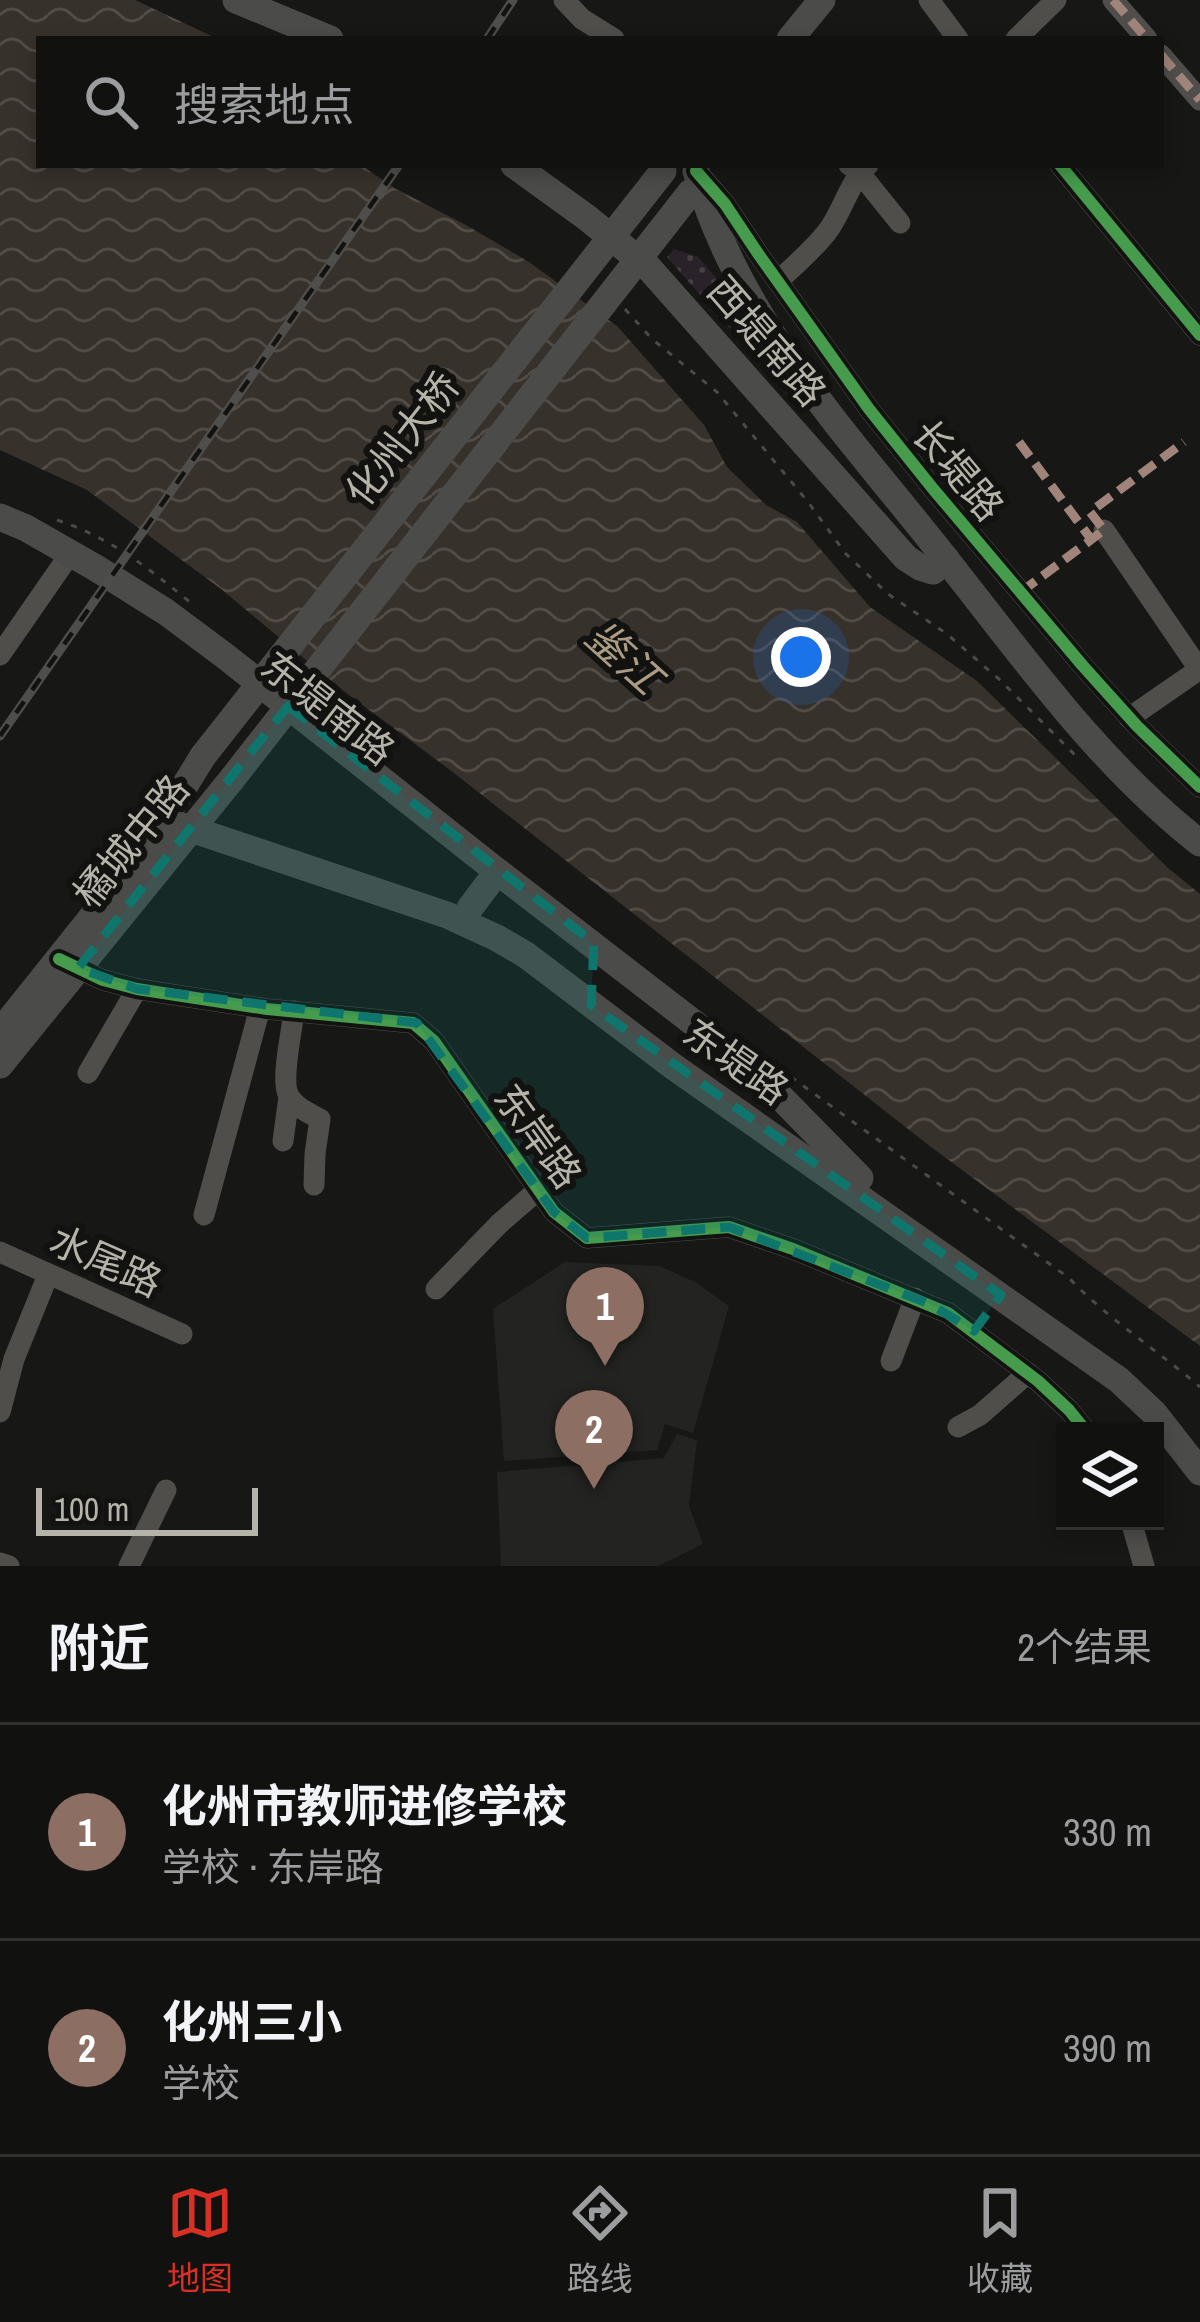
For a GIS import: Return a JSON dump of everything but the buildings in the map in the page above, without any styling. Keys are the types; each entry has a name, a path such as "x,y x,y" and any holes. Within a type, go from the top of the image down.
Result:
{"main road":[{"path":"236,0 323,36"},
{"path":"793,36 824,1"},
{"name":"西堤南路","path":"518,168 648,267 906,558 933,571 946,559"},
{"path":"684,173 705,202 749,296 834,423 1020,657 1155,805 1200,843"},
{"name":"化州大桥","path":"203,756 684,173"},
{"name":"化州大桥","path":"232,779 684,173"},
{"name":"东堤南路","path":"0,517 26,528 187,646 488,884 593,975"},
{"name":"东堤南路","path":"0,534 66,560 166,612 493,868 593,975"},
{"name":"橘城中路","path":"182,818 203,756"},
{"name":"橘城中路","path":"0,1065 144,852 232,779"},
{"name":"东堤路","path":"182,818 447,915 526,955 593,975 692,1079 1137,1395 1200,1472"},
{"name":"东堤路","path":"182,818 470,908 593,975 683,1054 1129,1368 1200,1444"},
{"path":"470,908 488,884"},
{"name":"橘城中路","path":"0,1032 68,964"},
{"path":"593,975 752,1067 860,1178"}],"street":[{"path":"564,0 582,20 609,36"},
{"path":"903,0 931,3 956,36"},
{"path":"1019,36 1056,0"},
{"path":"1113,0 1144,36"},
{"path":"1164,58 1200,100"},
{"path":"778,281 826,234 846,203 858,168"},
{"path":"859,168 900,224"},
{"path":"1062,168 1200,335"},
{"name":"长堤路","path":"684,173 725,204 882,425 1070,651 1200,787"},
{"path":"1103,530 1200,669 1130,718"},
{"path":"0,655 66,560"},
{"name":"东岸路","path":"68,964 137,989 419,1025 554,1213 587,1238 729,1227 948,1313 1028,1373 1079,1422"},
{"path":"88,1073 137,989"},
{"path":"204,1215 260,1008"},
{"path":"283,1141 294,1011"},
{"path":"289,1097 320,1119 314,1185"},
{"path":"436,1289 538,1190"},
{"name":"水尾路","path":"0,1252 182,1334"},
{"path":"0,1412 14,1359 48,1275"},
{"path":"974,1331 1001,1295"},
{"path":"891,1361 915,1298"},
{"path":"958,1427 980,1415 1028,1373"},
{"path":"129,1566 166,1490"},
{"path":"1134,1530 1144,1566"},
{"path":"0,1563 9,1566"}],"path":[{"path":"616,298 652,339 717,392 846,554 888,594 947,634 1000,680 1078,759"}],"highlighted area":[{"path":"288,706 594,943 591,1005 1001,1295 974,1331 930,1304 729,1227 587,1238 554,1212 417,1023 137,989 78,968"}],"shaded area":[{"path":"674,249 698,257 732,296 807,405 801,410 667,257"},
{"path":"565,1262 660,1266 695,1282 729,1306 693,1433 665,1424 657,1450 504,1461 493,1309"},
{"path":"677,1434 697,1440 689,1506 703,1544 658,1566 501,1566 497,1472 664,1458"}],"water":[{"name":"鉴江","path":"0,0 135,0 212,36 36,36 36,168 365,168 529,262 618,327 704,425 727,467 766,505 797,522 870,607 977,681 1200,894 1200,1346 931,1147 337,686 221,589 87,490 0,450"}],"railway":[{"path":"489,36 513,0"},
{"path":"0,736 397,168"}],"marked path":[{"path":"1113,0 1144,36"},
{"path":"1164,58 1200,100"},
{"path":"1019,442 1091,539"},
{"path":"1021,592 1104,530 1090,512 1184,442"}],"cycle path":[{"path":"1062,168 1200,335"},
{"path":"696,171 725,204 869,409 934,490 1083,666 1200,787"},
{"path":"59,959 103,980 137,989 267,1009 413,1023 434,1041 554,1212 587,1238 729,1227 793,1249 948,1313 1038,1381 1079,1422"}],"place":[{"name":"化州市教师进修学校","path":"605,1366"},
{"name":"化州三小","path":"594,1489"}]}
